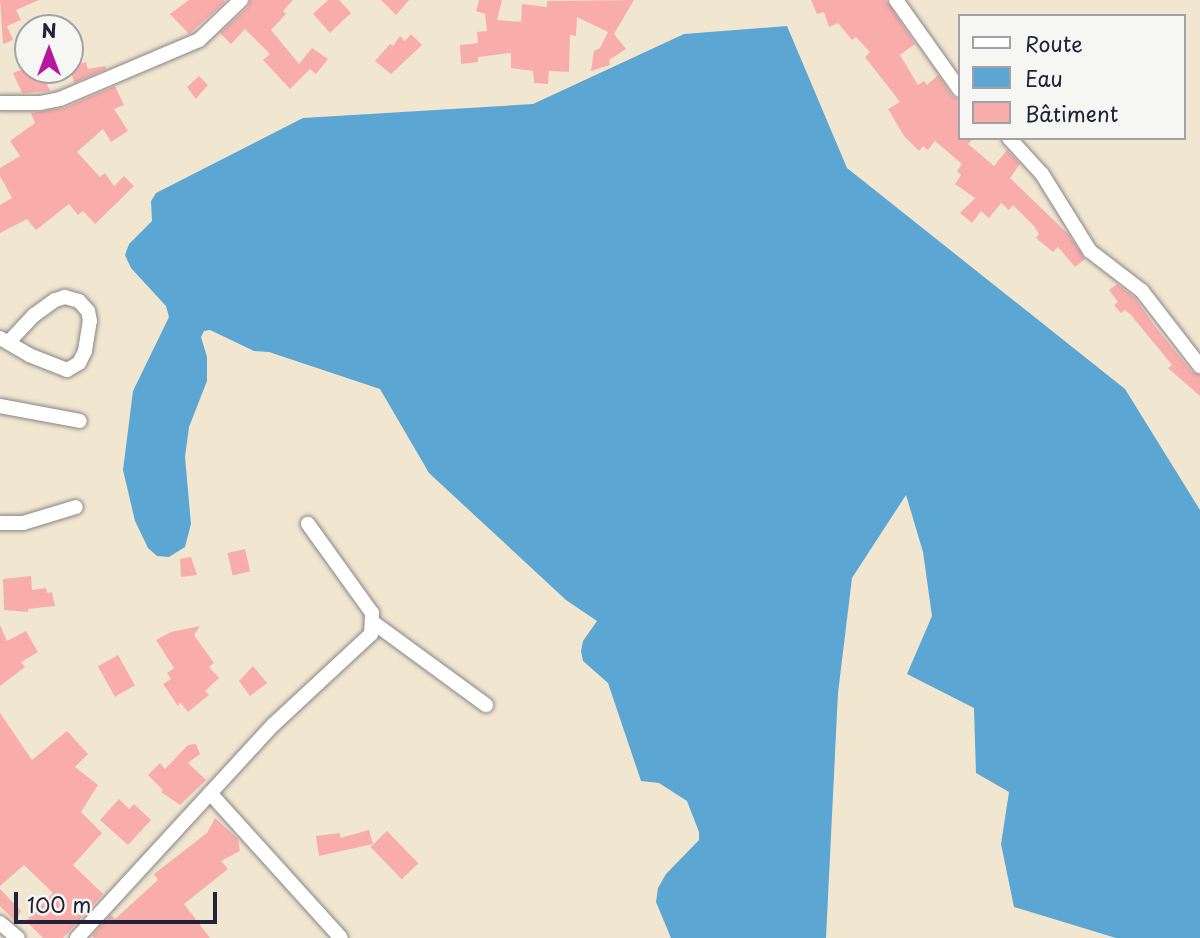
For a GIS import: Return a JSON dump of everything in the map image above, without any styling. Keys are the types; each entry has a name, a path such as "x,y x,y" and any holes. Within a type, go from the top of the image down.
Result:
{"street":[{"path":"0,103 40,103 60,99 199,40 242,0"},
{"path":"896,0 958,87"},
{"path":"1011,140 1042,174 1090,251 1143,291 1200,366"},
{"path":"65,297 79,301 88,311 90,321 85,351 75,368 58,369 5,340 55,300 65,297"},
{"path":"0,406 80,421"},
{"path":"0,523 23,523 76,507"},
{"path":"77,938 273,724 371,634 374,623 372,613 308,524"},
{"path":"374,623 486,705"},
{"path":"210,793 341,938"},
{"path":"0,923 18,938"}],"water":[{"path":"787,26 847,168 1125,389 1200,510 1200,938 1116,938 1014,907 1001,844 1009,792 976,773 974,708 907,674 932,616 923,552 906,495 852,578 838,693 826,938 671,938 656,902 658,888 666,874 699,840 699,832 687,801 659,783 641,781 608,683 583,661 583,641 597,621 566,600 429,473 380,389 269,352 254,351 210,330 204,331 201,337 207,357 207,381 189,427 185,457 191,524 185,547 169,557 157,556 148,548 135,521 123,470 133,391 169,317 166,306 131,268 125,255 129,244 152,221 151,201 156,193 303,118 533,104 684,34"}],"building":[{"path":"0,0 39,0 16,10 18,14 14,14 14,23 7,26 13,40 3,44"},
{"path":"189,0 225,2 189,34 170,14"},
{"path":"250,0 293,0 283,11 286,14 271,30 299,64 312,48 328,59 316,74 310,69 290,89 263,60 270,54 245,29 231,44 220,33 248,7"},
{"path":"328,0 339,0 351,13 330,33 313,14"},
{"path":"381,0 409,0 396,15"},
{"path":"479,0 502,0 497,20 521,22 522,4 547,7 547,1 634,0 614,34 626,49 609,60 610,65 591,71 594,51 600,48 608,32 577,17 576,36 570,35 569,72 549,71 548,84 534,83 533,71 511,68 511,53 478,57 478,62 461,64 460,45 478,43 477,32 487,31 485,14 476,11"},
{"path":"811,0 886,0 915,44 900,55 918,85 924,81 927,85 938,75 952,96 958,99 958,140 972,140 968,144 994,166 1007,150 1020,164 1010,178 1068,234 1085,259 1075,267 1058,247 1053,252 1036,238 1039,234 1034,226 1013,205 1009,210 1001,203 989,218 981,211 972,223 960,213 975,198 955,184 961,175 957,171 962,164 935,141 928,150 923,146 919,151 904,136 888,109 900,102 865,57 870,52 856,37 852,40 838,23 829,27 824,12 817,14"},
{"path":"411,34 422,45 391,74 375,61 390,44 393,46 400,36 405,41"},
{"path":"84,63 88,69 105,66 106,69 84,79"},
{"path":"199,76 208,85 196,99 187,87"},
{"path":"18,84 47,84 50,91 22,93"},
{"path":"115,86 124,105 114,109 128,131 111,142 103,129 77,152 100,177 105,173 114,186 124,176 134,186 95,224 83,211 78,215 69,204 36,230 27,219 0,233 0,205 12,198 0,176 0,168 20,156 10,141 35,123 31,113 64,108"},
{"path":"1117,284 1135,298 1192,372 1200,375 1200,396 1168,368 1172,365 1131,315 1125,310 1121,313 1114,305 1118,302 1109,290"},
{"path":"245,549 250,571 233,575 227,553"},
{"path":"191,557 197,575 181,577 180,559"},
{"path":"31,576 32,590 46,588 47,593 52,592 55,606 28,609 28,612 4,610 3,579"},
{"path":"0,625 7,641 26,631 38,652 21,662 25,667 0,686"},
{"path":"200,626 194,635 214,663 209,667 219,678 205,691 209,695 188,712 180,702 178,706 163,684 171,679 167,673 174,668 156,640 171,632"},
{"path":"118,655 135,686 115,697 98,666"},
{"path":"253,666 267,683 250,696 239,681"},
{"path":"0,713 32,760 67,731 88,754 75,767 98,785 81,812 102,833 73,865 103,894 63,938 43,938 26,921 53,893 24,865 0,886"},
{"path":"196,744 200,754 188,763 206,780 180,805 161,792 163,790 148,775 160,763 165,769 188,745"},
{"path":"119,799 129,809 134,804 151,820 128,845 100,820"},
{"path":"215,818 238,839 240,851 221,861 228,869 184,904 210,938 92,936 111,915 115,919 158,880 154,874 207,833"},
{"path":"369,830 373,844 319,856 316,836 340,833 340,838"},
{"path":"387,831 418,863 402,879 370,847"},
{"path":"0,889 21,911 15,921 0,906"}]}
